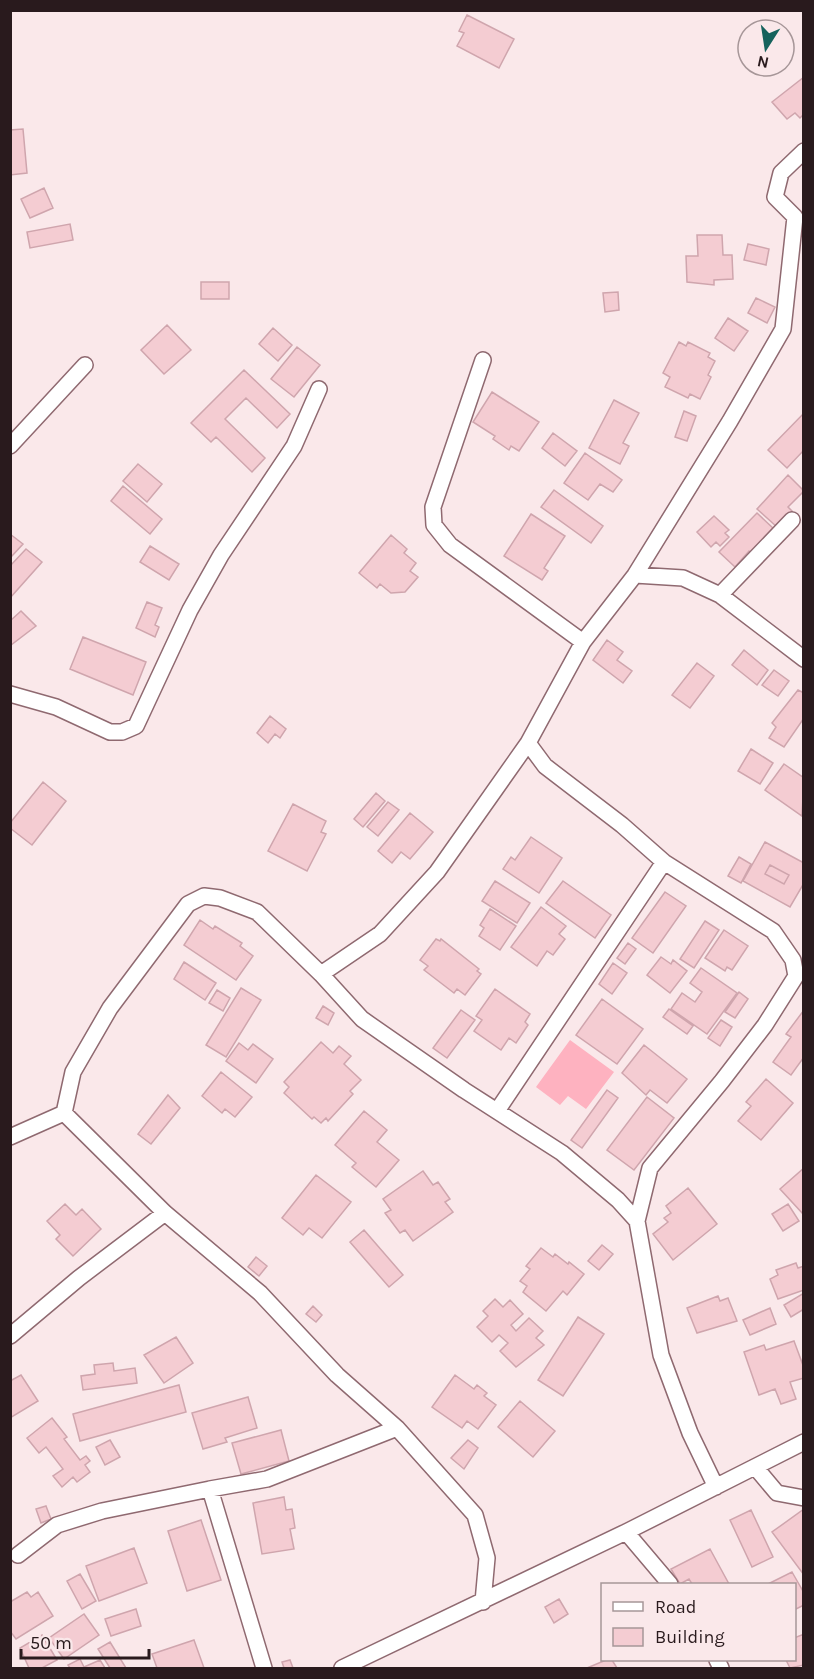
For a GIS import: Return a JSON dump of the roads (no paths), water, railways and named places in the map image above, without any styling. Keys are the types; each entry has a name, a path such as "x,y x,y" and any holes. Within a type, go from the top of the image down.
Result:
{"street":[{"path":"321,974 380,934 438,872 528,742 583,642 634,575 730,421 783,329 795,217 775,197 781,173 804,151"},
{"path":"483,360 433,507 434,525 450,546 583,642"},
{"path":"10,446 85,365"},
{"path":"10,694 56,707 110,732 122,732 136,726 195,601 221,555 294,446 319,388"},
{"path":"720,595 792,520"},
{"path":"634,575 683,578 720,595 804,659"},
{"path":"528,742 545,766 622,825 664,862 773,931 793,960 796,976 765,1025 650,1168 637,1221 661,1355 690,1433 716,1487"},
{"path":"497,1111 664,862"},
{"path":"64,1113 73,1072 110,1008 188,904 204,896 212,897 257,912 321,974 362,1019 562,1153 618,1200 637,1221"},
{"path":"10,1137 64,1113"},
{"path":"64,1113 165,1213 260,1293 337,1375 397,1428 475,1515 486,1558 483,1602"},
{"path":"10,1335 165,1213"},
{"path":"18,1555 57,1525 102,1511 267,1479 397,1428"},
{"path":"342,1668 483,1602 756,1468 804,1442"},
{"path":"756,1468 777,1493 804,1498"},
{"path":"210,1490 264,1668"},
{"path":"626,1532 669,1583"}]}
